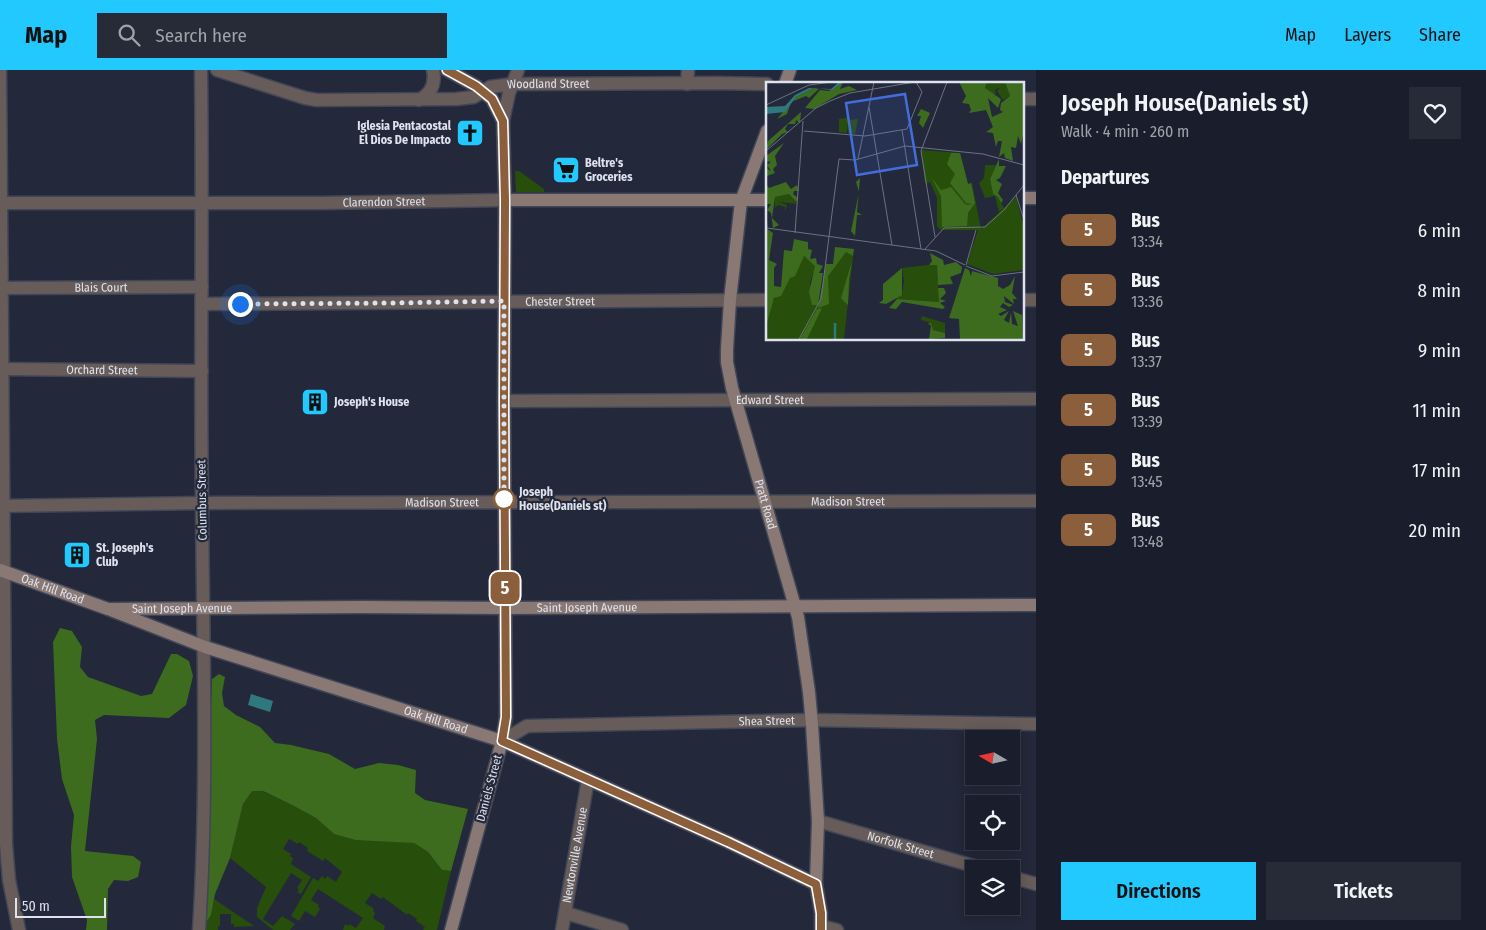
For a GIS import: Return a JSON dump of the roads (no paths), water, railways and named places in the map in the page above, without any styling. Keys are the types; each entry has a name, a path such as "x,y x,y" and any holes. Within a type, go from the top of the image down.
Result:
{"street":[{"path":"0,70 1,506 6,844 9,880 19,930"},
{"name":"Columbus Street","path":"199,930 205,783 201,70"},
{"name":"Woodland Street","path":"216,70 311,100 419,100 474,96 490,87 512,84 766,84"},
{"path":"419,100 427,96 432,90 434,83 433,70"},
{"name":"Daniels Street","path":"447,70 476,86 492,99 503,121 505,200 504,502 506,717 502,741 451,930"},
{"path":"503,121 512,84 518,70"},
{"path":"687,84 688,70"},
{"path":"786,82 790,70"},
{"name":"Pratt Road","path":"766,134 741,201 730,300 728,362 735,400 794,606 804,654 812,720 818,821 816,884"},
{"name":"Clarendon Street","path":"0,203 766,200"},
{"name":"Blais Court","path":"0,288 202,287"},
{"name":"Chester Street","path":"202,304 766,300"},
{"name":"Orchard Street","path":"2,369 202,371"},
{"name":"Edward Street","path":"504,401 1036,399"},
{"name":"Madison Street","path":"1,506 504,502 1036,501"},
{"name":"Oak Hill Road","path":"2,571 108,609 205,647 502,741 728,842 816,884"},
{"name":"Saint Joseph Avenue","path":"108,609 1036,605"},
{"name":"Shea Street","path":"502,741 527,726 812,720 1036,724"},
{"name":"Newtonville Avenue","path":"562,930 588,779"},
{"name":"Norfolk Street","path":"818,821 965,864"},
{"path":"1020,880 1036,884"},
{"path":"816,884 821,928 837,930"},
{"path":"566,912 622,930"}],"place":[{"name":"Iglesia Pentacostal El Dios De Impacto","path":"470,133"},
{"name":"Beltre's Groceries","path":"566,170"},
{"name":"Joseph's House","path":"315,402"},
{"name":"Joseph House(Daniels st)","path":"504,499"},
{"name":"St. Joseph's Club","path":"77,555"}]}
